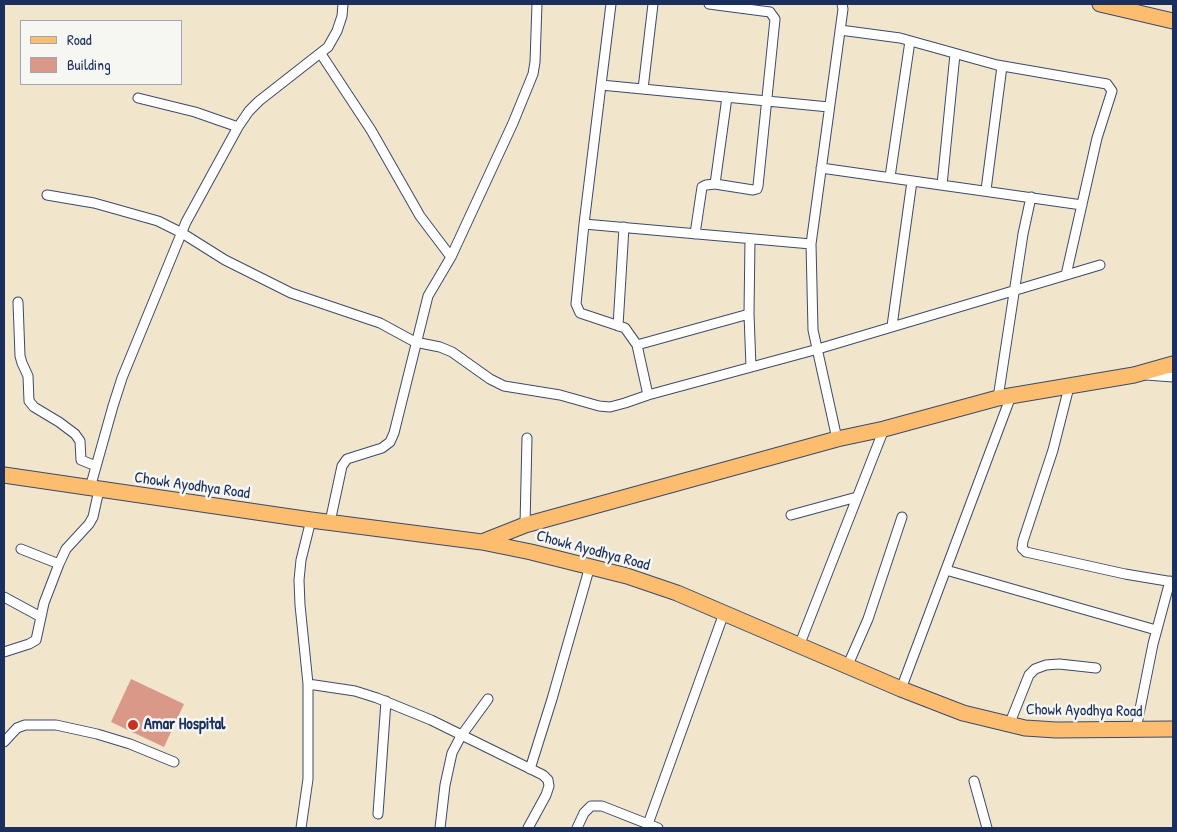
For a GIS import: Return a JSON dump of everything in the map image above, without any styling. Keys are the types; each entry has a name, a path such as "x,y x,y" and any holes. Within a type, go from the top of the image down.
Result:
{"main road":[{"path":"1100,4 1173,21"},
{"path":"482,542 525,524 837,439 884,429 1005,397 1134,375 1173,364"},
{"name":"Chowk Ayodhya Road","path":"4,475 311,520 482,542 590,566 652,584 724,613 901,690 963,713 1025,728 1056,730 1173,730"}],"street":[{"path":"4,652 36,640 44,602 66,549 93,518 96,466 122,378 182,233 238,127 249,111 328,47 337,31 342,16 343,4"},
{"path":"330,522 342,466 347,459 382,448 390,442 394,433 415,342 428,296 451,257 513,123 533,74 537,4"},
{"path":"612,4 584,224 576,304 577,310 580,313 624,328 637,346 648,395"},
{"path":"643,89 653,4"},
{"path":"695,234 702,187 706,184 715,184 753,190 758,186 776,19 770,12 709,4"},
{"path":"837,439 813,330 811,244 843,9 842,4"},
{"path":"840,30 900,38 1002,66 1108,84 1112,91 1097,138 1066,275"},
{"path":"890,178 910,41"},
{"path":"321,54 371,130 420,216 451,257"},
{"path":"942,185 955,54"},
{"path":"986,190 1002,66"},
{"path":"601,85 829,107"},
{"path":"715,184 727,97"},
{"path":"138,98 195,112 238,127"},
{"path":"821,168 1082,204"},
{"path":"892,326 912,180"},
{"path":"47,195 103,206 158,221 182,233 225,260 291,293 380,323 415,342 440,347 452,352 490,379 504,386 552,393 599,406 610,407 818,349 1100,265"},
{"path":"901,690 946,570 1005,397 1014,290 1031,198"},
{"path":"584,224 811,244"},
{"path":"618,326 624,227"},
{"path":"750,239 749,314 751,367"},
{"path":"18,302 20,356 28,376 29,401 34,407 60,422 75,434 80,441 81,460 96,466"},
{"path":"637,346 749,314"},
{"path":"1134,375 1173,376"},
{"path":"1069,387 1053,450 1022,548 1026,552 1171,582 1156,630 1146,676 1144,730"},
{"path":"799,646 884,429"},
{"path":"525,524 527,438"},
{"path":"791,515 857,497"},
{"path":"847,667 868,619 902,516"},
{"path":"301,828 308,778 308,684 298,580 311,520"},
{"path":"21,550 59,564"},
{"path":"530,769 590,566"},
{"path":"946,570 1156,630"},
{"path":"4,597 41,617"},
{"path":"648,824 724,613"},
{"path":"1009,725 1029,675 1034,669 1046,665 1059,664 1096,668"},
{"path":"308,684 355,691 386,702 431,720 543,775 548,780 549,786 546,796 528,828"},
{"path":"440,828 452,753 461,736 488,699"},
{"path":"378,814 386,702"},
{"path":"4,742 17,728 25,725 56,725 130,744 174,762"},
{"path":"974,781 987,828"},
{"path":"577,828 584,813 591,806 602,806 658,828"}],"building":[{"path":"131,679 184,704 164,747 111,722"}],"place":[{"name":"Amar Hospital","path":"133,725"}]}
